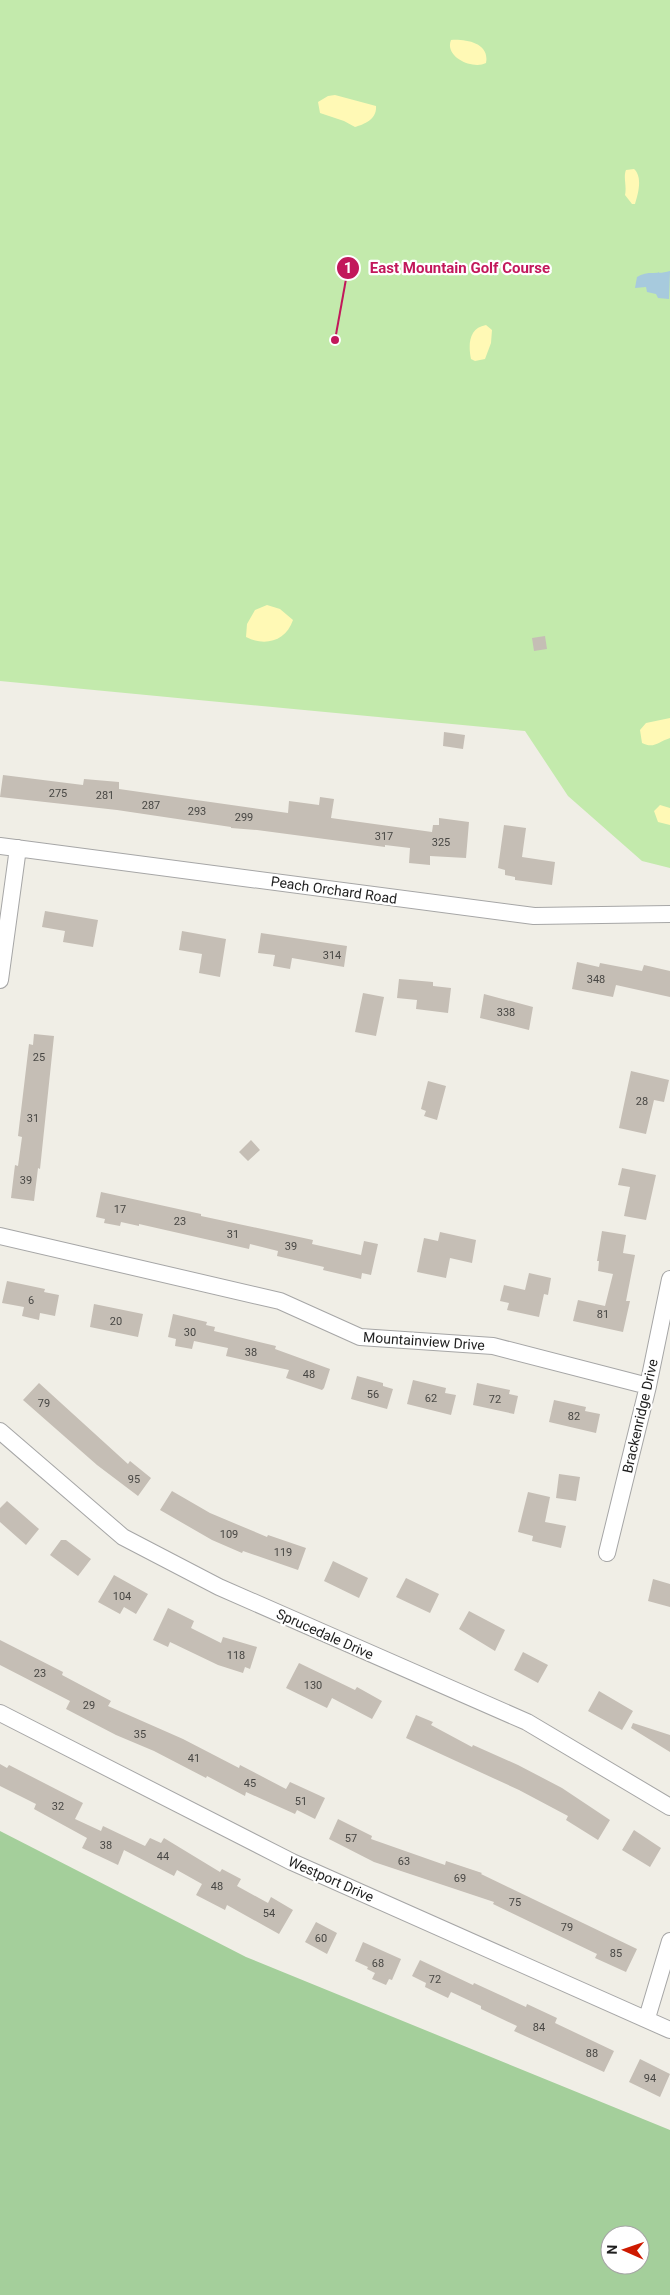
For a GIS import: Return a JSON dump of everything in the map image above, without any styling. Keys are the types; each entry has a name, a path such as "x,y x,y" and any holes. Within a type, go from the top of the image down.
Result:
{"street":[{"name":"Peach Orchard Road","path":"0,846 534,916 670,914"},
{"path":"0,980 18,848"},
{"name":"Mountainview Drive","path":"0,1236 280,1301 360,1337 493,1346 648,1386"},
{"name":"Brackenridge Drive","path":"607,1553 648,1386 670,1279"},
{"name":"Sprucedale Drive","path":"0,1431 123,1537 220,1587 527,1722 670,1807"},
{"name":"Westport Drive","path":"0,1714 292,1862 647,2018 670,2030"},
{"path":"647,2018 670,1941"}],"green space":[{"path":"0,0 670,0 670,868 642,861 568,796 525,731 0,681"},
{"path":"0,1831 246,1957 670,2130 670,2295 0,2295"}],"sand":[{"path":"451,40 463,40 481,47 486,56 486,63 474,65 461,61 452,52"},
{"path":"335,95 376,106 375,114 366,122 355,127 320,113 318,102 328,96"},
{"path":"634,169 637,172 639,186 635,204 632,204 625,195 625,176 626,170"},
{"path":"486,325 492,330 491,343 485,359 475,361 471,359 471,338 476,329"},
{"path":"267,605 280,609 293,620 290,627 280,637 267,642 260,642 246,637 247,624 255,610"},
{"path":"670,718 670,738 653,745 642,743 640,730 646,723"},
{"path":"660,805 670,808 670,825 658,822 654,811"}],"water":[{"path":"670,271 669,299 658,298 656,294 647,292 646,287 635,288 637,277 641,275"}],"building":[{"path":"545,636 547,649 534,651 532,638"},
{"path":"444,732 465,735 463,749 443,746"},
{"path":"3,775 83,785 84,779 119,782 119,789 288,813 289,801 319,805 320,797 334,799 331,818 432,832 433,825 439,825 439,818 469,822 466,858 430,856 430,865 409,863 410,848 385,845 385,847 231,828 117,810 0,797"},
{"path":"504,825 526,828 522,857 555,862 552,885 515,880 515,877 505,875 505,870 498,868"},
{"path":"45,911 98,920 93,947 63,942 65,931 42,927"},
{"path":"182,931 226,939 220,977 199,973 202,954 179,950"},
{"path":"261,933 347,946 344,967 292,958 290,969 273,966 275,955 258,953"},
{"path":"577,962 599,967 600,963 642,971 644,965 670,971 670,997 616,985 613,997 572,989"},
{"path":"399,979 433,982 433,986 451,988 448,1013 416,1009 417,1000 397,998"},
{"path":"363,993 384,997 376,1036 355,1032"},
{"path":"484,994 533,1007 529,1030 480,1018"},
{"path":"34,1034 54,1036 40,1169 38,1168 34,1201 11,1198 15,1165 18,1166 22,1137 18,1136 29,1044 33,1045"},
{"path":"631,1071 669,1080 664,1102 654,1100 646,1134 619,1128"},
{"path":"428,1081 446,1086 437,1120 424,1116 426,1111 421,1109"},
{"path":"251,1140 260,1150 248,1161 239,1152"},
{"path":"622,1168 656,1175 646,1220 624,1216 630,1187 618,1185"},
{"path":"101,1192 313,1240 312,1244 361,1255 364,1241 378,1244 371,1275 362,1273 361,1279 323,1270 324,1267 277,1256 278,1251 250,1244 249,1249 139,1224 139,1226 121,1222 120,1226 104,1223 105,1219 96,1217"},
{"path":"602,1231 626,1235 623,1253 635,1255 626,1301 630,1301 623,1332 573,1321 578,1300 605,1306 613,1274 598,1271 599,1261 597,1261"},
{"path":"440,1232 476,1240 472,1263 450,1258 446,1278 417,1272 424,1238 438,1241"},
{"path":"529,1273 551,1278 548,1295 544,1294 539,1317 507,1310 509,1303 500,1301 504,1285 525,1290"},
{"path":"7,1281 45,1289 44,1292 59,1295 55,1316 40,1313 39,1320 22,1316 24,1307 2,1303"},
{"path":"94,1304 143,1314 138,1337 90,1327"},
{"path":"173,1314 207,1322 206,1325 215,1327 214,1331 276,1346 275,1349 330,1369 324,1388 322,1390 286,1378 289,1370 226,1356 228,1348 194,1341 192,1349 175,1346 176,1339 168,1337"},
{"path":"357,1376 383,1383 383,1386 393,1389 387,1409 351,1399"},
{"path":"413,1380 446,1388 445,1393 456,1395 451,1415 407,1404"},
{"path":"39,1383 128,1464 130,1461 151,1478 138,1496 97,1465 23,1400"},
{"path":"477,1383 510,1390 509,1394 518,1396 514,1414 473,1405"},
{"path":"554,1400 586,1407 585,1411 600,1414 596,1433 549,1422"},
{"path":"559,1474 580,1477 576,1501 556,1498"},
{"path":"172,1491 210,1513 267,1537 268,1535 306,1548 298,1570 243,1551 242,1553 212,1540 160,1510"},
{"path":"528,1492 550,1497 545,1522 566,1526 561,1548 532,1541 533,1536 518,1532"},
{"path":"7,1501 39,1529 26,1545 0,1522 0,1508"},
{"path":"61,1540 66,1540 91,1559 78,1576 50,1555"},
{"path":"333,1561 368,1578 359,1598 324,1581"},
{"path":"114,1575 148,1594 136,1614 124,1607 120,1614 98,1602"},
{"path":"406,1578 439,1594 430,1613 396,1597"},
{"path":"653,1579 670,1584 670,1607 648,1601"},
{"path":"168,1608 194,1621 191,1628 221,1643 223,1637 257,1647 250,1669 245,1667 243,1673 218,1665 170,1642 168,1647 153,1640"},
{"path":"469,1611 505,1630 495,1651 459,1629"},
{"path":"0,1640 63,1672 62,1675 111,1701 108,1706 183,1739 239,1768 240,1765 286,1789 290,1782 325,1798 315,1819 297,1810 295,1814 246,1792 245,1796 207,1776 206,1778 154,1751 116,1735 66,1709 70,1701 0,1665"},
{"path":"523,1652 548,1665 538,1683 514,1670"},
{"path":"299,1663 355,1690 357,1687 382,1701 372,1719 332,1698 327,1708 286,1688"},
{"path":"599,1691 633,1711 622,1730 588,1711"},
{"path":"416,1715 433,1722 431,1725 472,1747 473,1745 518,1765 562,1788 610,1820 598,1840 566,1820 568,1816 519,1790 406,1738"},
{"path":"633,1723 670,1735 670,1752 631,1728"},
{"path":"0,1764 7,1768 9,1765 83,1803 75,1819 101,1831 103,1826 145,1846 150,1838 161,1843 164,1838 220,1872 222,1869 241,1879 237,1886 268,1903 271,1897 293,1910 279,1934 227,1905 225,1910 196,1895 202,1884 177,1870 174,1876 124,1850 118,1865 82,1848 87,1838 34,1809 36,1804 0,1786"},
{"path":"338,1819 372,1836 371,1839 445,1865 446,1861 482,1873 637,1949 626,1972 595,1958 597,1954 493,1904 494,1902 374,1862 329,1839"},
{"path":"634,1830 661,1848 650,1867 622,1850"},
{"path":"316,1922 337,1933 327,1954 305,1942"},
{"path":"363,1942 401,1959 392,1980 389,1979 386,1985 372,1979 375,1973 367,1969 368,1967 355,1961"},
{"path":"420,1960 473,1985 474,1983 526,2007 527,2004 557,2018 555,2023 614,2051 604,2072 514,2031 517,2026 481,2009 481,2006 451,1992 448,1998 425,1987 426,1983 412,1976"},
{"path":"640,2059 670,2074 660,2097 629,2082"}],"place":[{"name":"East Mountain Golf Course","path":"335,340"}]}
